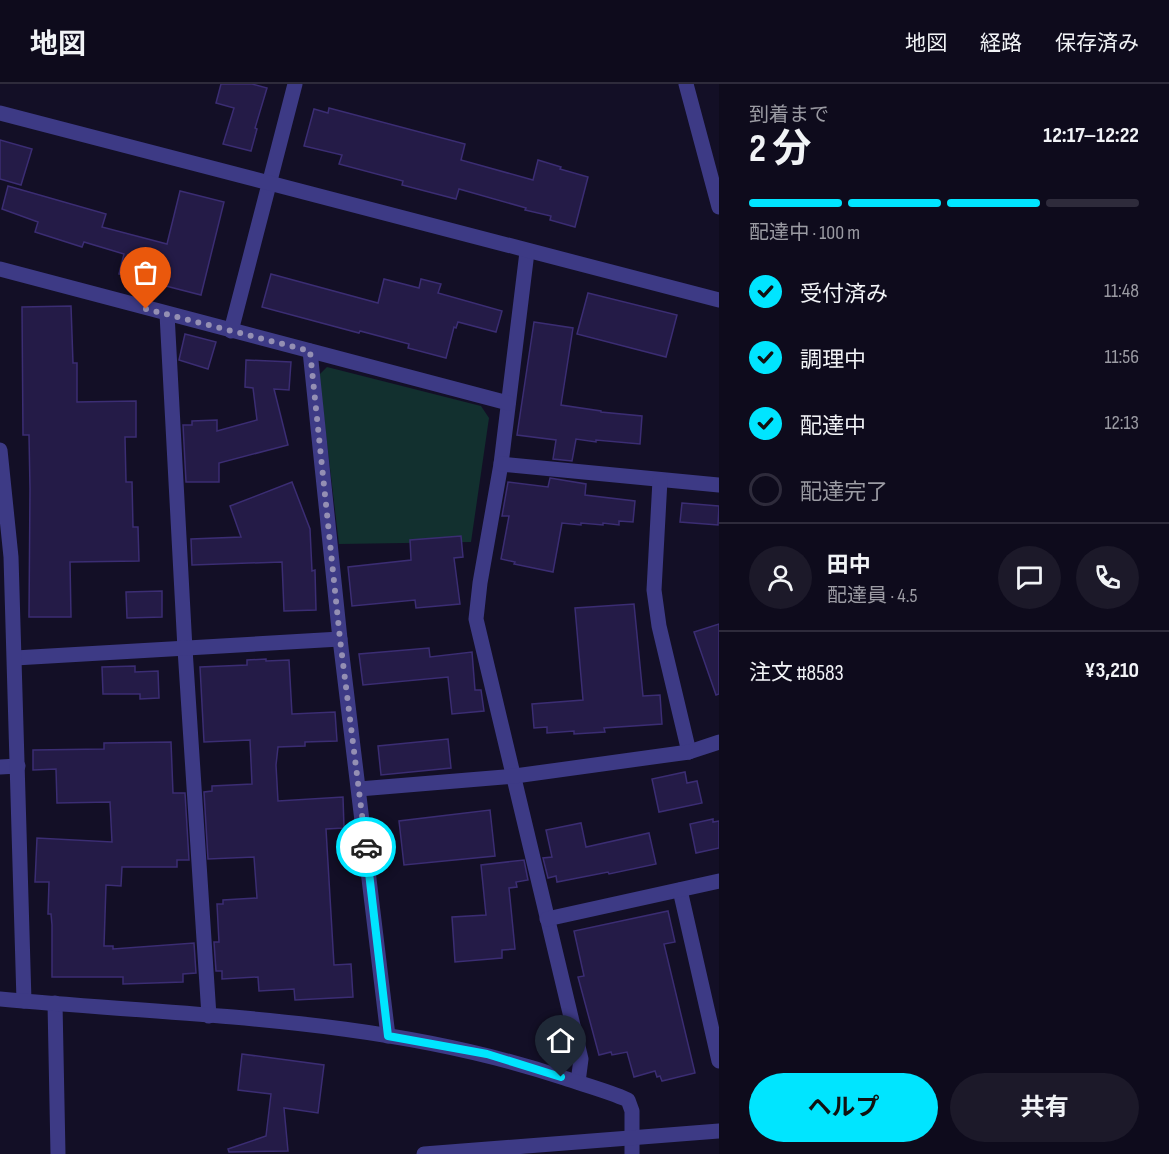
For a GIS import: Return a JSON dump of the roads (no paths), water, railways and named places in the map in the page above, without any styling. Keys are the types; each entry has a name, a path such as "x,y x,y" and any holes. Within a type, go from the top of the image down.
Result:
{"street":[{"path":"231,331 295,84"},
{"path":"686,84 719,207"},
{"path":"0,113 527,252 719,300"},
{"path":"527,252 501,464 476,620 581,1059 578,1082"},
{"path":"0,270 508,403"},
{"path":"167,314 185,649 209,1016"},
{"path":"310,351 340,639 388,1036"},
{"path":"0,450 5,556 15,658 24,1001"},
{"path":"501,464 719,484"},
{"path":"660,480 654,590 659,626 689,752"},
{"path":"15,658 340,639"},
{"path":"359,789 515,776 689,752 719,742"},
{"path":"0,767 18,766"},
{"path":"547,919 719,881"},
{"path":"680,890 719,1061"},
{"path":"0,999 209,1016 388,1036 487,1054 628,1100 632,1111 632,1154"},
{"path":"55,1003 58,1154"},
{"path":"424,1154 719,1131"}]}
